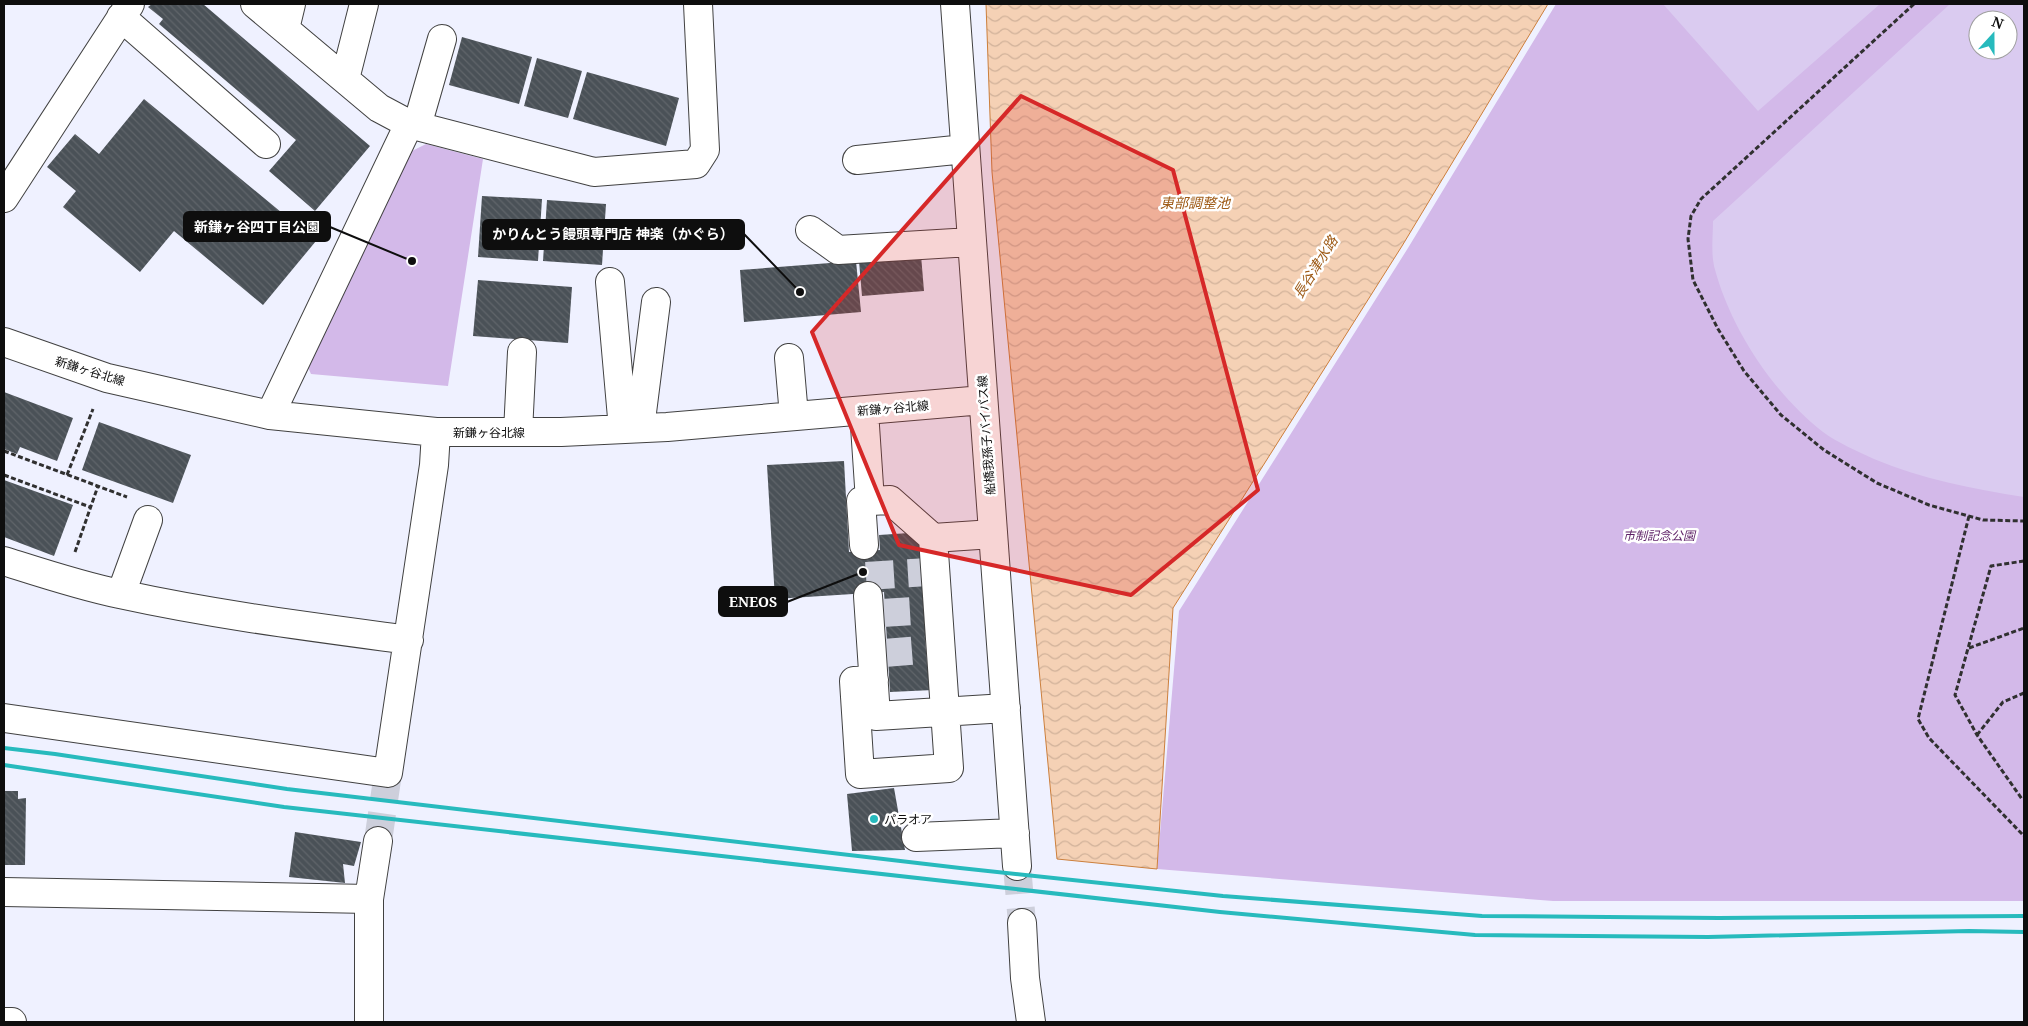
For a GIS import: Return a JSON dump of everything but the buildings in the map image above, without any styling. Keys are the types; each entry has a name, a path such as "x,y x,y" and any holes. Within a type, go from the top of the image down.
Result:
{"street":[{"path":"255,4 288,16 345,79 379,108 413,125 594,172 696,164 705,150 698,4"},
{"path":"345,79 364,4"},
{"name":"船橋我孫子バイパス線","path":"955,4 1017,866"},
{"path":"4,198 125,10 266,144"},
{"path":"270,415 413,125 442,39"},
{"path":"857,160 965,149"},
{"path":"810,230 838,250 971,242"},
{"path":"610,282 632,428"},
{"path":"632,428 656,302"},
{"name":"新鎌ヶ谷北線","path":"4,342 107,378 270,415 436,432 518,432 632,428 984,400"},
{"path":"518,432 522,352"},
{"path":"789,358 794,416"},
{"path":"864,411 870,501"},
{"path":"4,718 388,773 434,465 436,432"},
{"path":"864,545 861,502 870,501 890,500 933,538 993,534"},
{"path":"120,594 148,520"},
{"path":"877,662 854,681 860,774 949,768 945,712 937,649 932,572 933,538"},
{"path":"4,561 64,580 120,594 281,623 409,640"},
{"path":"873,608 877,662 876,716 1006,708"},
{"path":"916,837 1015,833"},
{"path":"369,1022 369,899 378,841"},
{"path":"4,892 369,899"},
{"path":"1022,923 1025,978 1031,1022"},
{"path":"4,1022 12,1022"}],"path":[{"path":"1914,4 1701,199 1691,216 1688,240 1693,280 1718,329 1744,370 1781,415 1824,450 1877,483 1929,505 1983,520 2024,521"},
{"path":"68,475 93,409"},
{"path":"4,451 153,507 148,520"},
{"path":"4,475 90,508"},
{"path":"64,580 98,486"},
{"path":"1969,516 1918,719 1929,738 2024,836"},
{"path":"2024,561 1991,566 1955,695 1977,735 2022,799 2024,798"},
{"path":"1969,648 2024,628"},
{"path":"1977,735 2003,702 2024,693"}],"highlighted area":[{"path":"1021,96 1173,170 1258,490 1131,595 899,545 812,332"}],"green space":[{"name":"市制記念公園","path":"1556,4 2024,4 2024,901 1553,901 1157,869 1179,611 1408,248"},
{"path":"426,144 483,159 448,386 311,374 306,363 412,151"}],"shaded area":[{"path":"1663,4 1880,4 1758,111"},
{"path":"1950,4 2024,4 2024,497 1948,482 1910,472 1874,459 1848,447 1823,432 1787,398 1771,379 1742,335 1721,289 1714,266 1712,249 1713,221"}],"water":[{"name":"東部調整池","path":"986,4 1548,4 1402,246 1173,608 1157,869 1057,859 992,172"}],"tunnel":[{"path":"866,576 928,572"},
{"path":"882,613 931,610"},
{"path":"884,653 934,649"},
{"path":"378,841 388,773"},
{"path":"1017,866 1022,923"}],"railway":[{"path":"4,748 287,789 960,868 1223,896 1482,916 1719,918 2024,916"},
{"path":"4,765 284,807 1220,912 1475,935 1708,937 1969,931 2024,932"}],"place":[{"name":"新鎌ヶ谷四丁目公園","path":"412,261"},
{"name":"かりんとう饅頭専門店 神楽（かぐら）","path":"800,292"},
{"name":"ENEOS","path":"863,572"},
{"name":"パラオア","path":"874,819"}],"water label":[{"name":"長谷津水路","path":"1315,267"}]}
